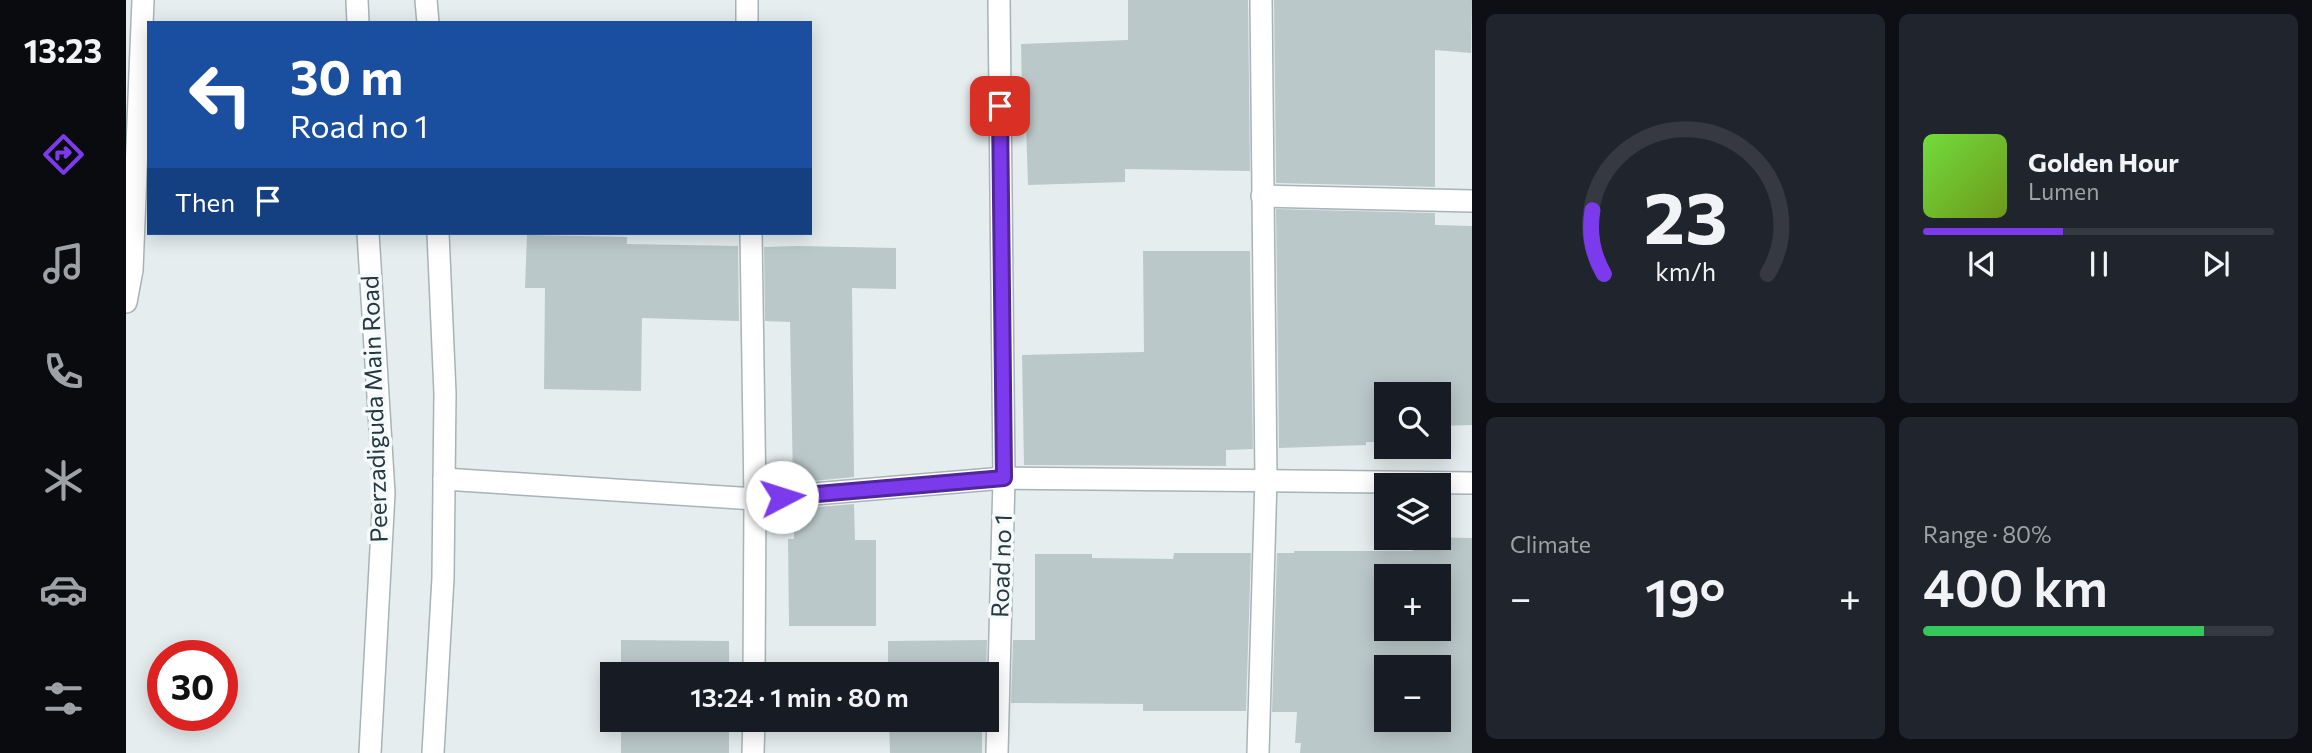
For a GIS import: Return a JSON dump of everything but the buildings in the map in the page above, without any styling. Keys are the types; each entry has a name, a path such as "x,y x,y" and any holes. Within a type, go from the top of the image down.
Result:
{"street":[{"path":"126,302 132,270 142,0"},
{"path":"357,0 358,21"},
{"path":"426,0 428,21"},
{"path":"747,0 747,21"},
{"name":"Road no 1","path":"997,753 1004,478 999,0"},
{"path":"1258,753 1266,479 1261,0"},
{"path":"1262,196 1472,201"},
{"name":"Peerzadiguda Main Road","path":"368,235 384,493 370,753"},
{"path":"433,753 443,578 445,393 438,235"},
{"path":"751,235 754,662"},
{"path":"444,479 755,499 1004,478 1472,483"},
{"path":"753,753 754,732"}],"route":[{"path":"782,497 1004,478 1000,106"}]}
